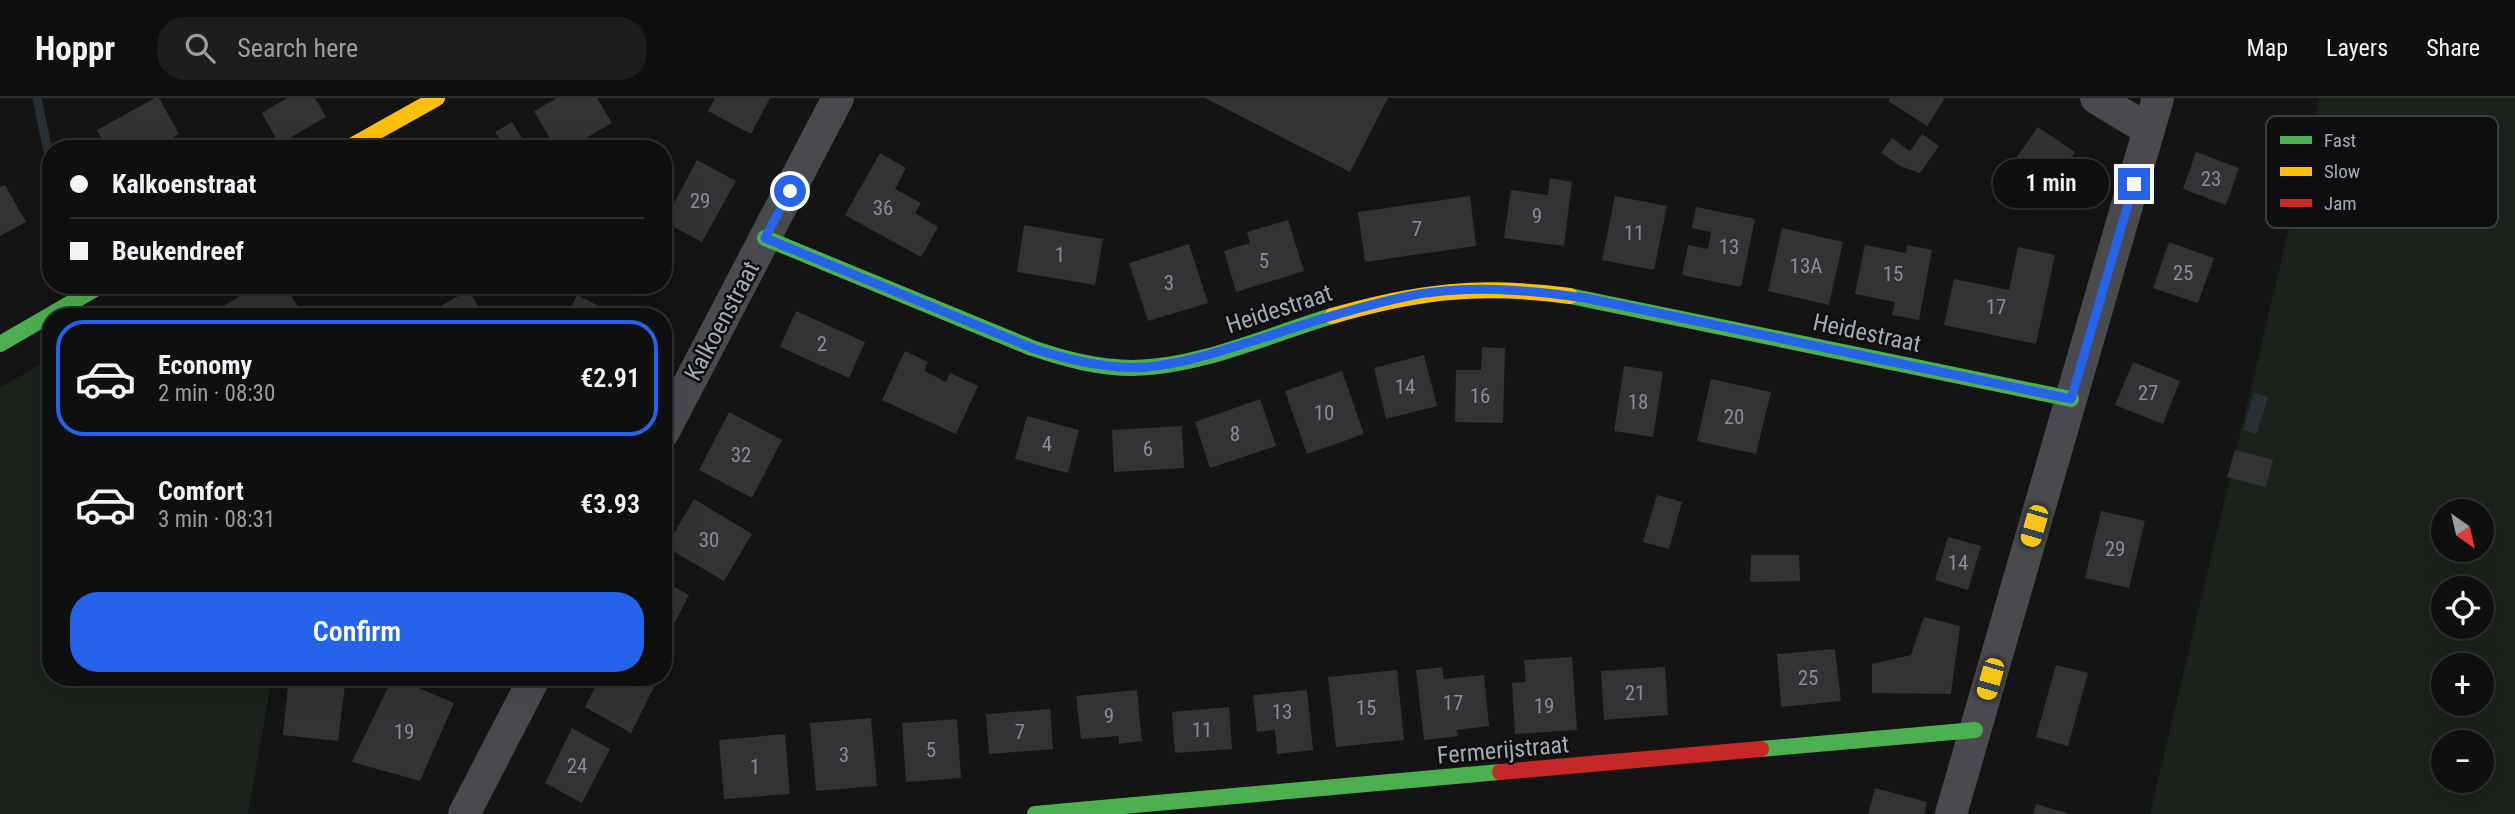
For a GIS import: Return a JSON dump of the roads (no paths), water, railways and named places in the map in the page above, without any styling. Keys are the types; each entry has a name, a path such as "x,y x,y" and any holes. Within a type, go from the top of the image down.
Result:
{"street":[{"path":"362,140 437,98"},
{"name":"Kalkoenstraat","path":"672,416 838,98"},
{"path":"2096,98 2149,130"},
{"path":"1951,814 2158,98"},
{"name":"Heidestraat","path":"765,238 1032,348 1060,358 1100,365 1144,367 1182,363 1346,311 1413,295 1471,289 1502,290 1585,298 2071,399"},
{"path":"62,308 86,294"},
{"path":"0,344 42,320"},
{"path":"464,814 530,686"},
{"name":"Fermerijstraat","path":"1035,814 1976,730"}],"waterway":[{"path":"37,98 46,140"}]}
